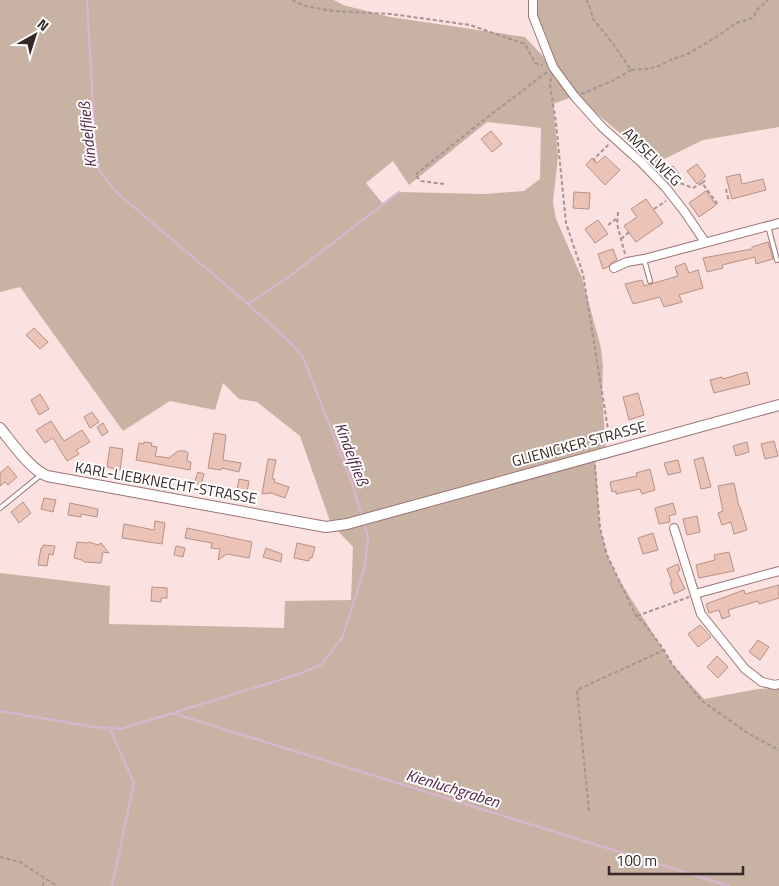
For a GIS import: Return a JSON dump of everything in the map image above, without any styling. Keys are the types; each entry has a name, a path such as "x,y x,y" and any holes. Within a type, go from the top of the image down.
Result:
{"street":[{"name":"AMSELWEG","path":"532,0 533,16 553,68 574,97 602,127 673,192 705,242"},
{"path":"614,268 627,262 644,260 779,223"},
{"name":"GLIENICKER STRASSE","path":"347,524 779,404"},
{"path":"0,428 42,474"},
{"name":"KARL-LIEBKNECHT-STRASSE","path":"42,474 59,479 326,527 347,524"},
{"path":"674,528 701,614 745,669 762,682 779,684"},
{"path":"695,594 779,571"}],"lane":[{"path":"768,226 778,260"},
{"path":"644,260 650,281"},
{"path":"0,508 42,474"}],"path":[{"path":"292,0 305,6 333,11 391,14 470,24 525,44 535,63 553,68"},
{"path":"586,0 593,19 631,70"},
{"path":"574,97 612,81 631,70 659,66 672,59 686,55 736,23 753,18 758,9 768,0"},
{"path":"444,184 421,181 415,175 484,119 553,68"},
{"path":"553,68 550,85 556,123 566,223 583,274 612,451"},
{"path":"596,162 594,159 614,138"},
{"path":"654,210 680,183 693,188 707,179"},
{"path":"702,183 719,206"},
{"path":"726,189 729,202"},
{"path":"618,212 617,224 627,262"},
{"path":"608,225 617,218"},
{"path":"621,239 629,232"},
{"path":"595,455 600,528 607,555 636,616 644,623 672,664 702,701 749,734 779,750"},
{"path":"636,616 695,594"},
{"path":"589,811 577,690 664,650"},
{"path":"1,858 20,862 58,886"},
{"path":"43,886 44,878"}],"shaded area":[{"path":"0,0 334,0 343,5 390,17 525,37 552,66 533,16 533,0 779,0 779,127 703,140 654,164 575,96 553,104 558,156 553,202 556,219 582,278 601,348 606,452 595,455 600,528 607,555 618,578 672,664 704,699 758,689 779,688 779,886 0,886 0,573 110,586 109,624 284,628 285,601 351,600 353,547 331,524 300,436 257,402 239,399 223,383 215,410 170,401 123,431 20,287 0,292","holes":["487,122 541,128 540,179 524,191 484,194 399,192 383,204 366,183 393,161 409,185"]}],"building":[{"path":"491,131 502,144 492,152 481,139"},
{"path":"605,156 620,170 605,185 586,165 592,158 597,163"},
{"path":"697,164 706,176 697,184 687,171"},
{"path":"673,166 682,178 671,186 661,175"},
{"path":"740,174 742,184 763,179 766,190 732,199 726,177"},
{"path":"706,191 716,205 699,217 689,203"},
{"path":"574,192 590,193 589,209 573,208"},
{"path":"646,199 663,223 636,242 624,226 637,217 631,209"},
{"path":"598,220 608,234 595,243 585,229"},
{"path":"768,242 773,259 756,264 755,257 722,265 723,268 707,272 703,258 752,249 752,247"},
{"path":"613,249 617,260 603,269 598,254"},
{"path":"685,263 689,273 698,270 703,288 679,295 682,302 664,307 660,297 633,304 625,284 642,280 644,286 678,276 675,267"},
{"path":"34,328 48,342 40,349 26,335"},
{"path":"747,372 750,384 714,393 710,380 722,377 723,379"},
{"path":"638,393 644,415 629,420 623,397"},
{"path":"40,394 49,409 39,415 31,400"},
{"path":"92,412 99,422 90,428 84,417"},
{"path":"51,421 64,441 82,430 90,442 76,450 79,454 67,461 53,438 45,443 36,430"},
{"path":"103,423 108,432 102,436 97,427"},
{"path":"214,433 226,435 223,460 241,463 239,472 222,468 221,470 208,468"},
{"path":"774,441 778,456 765,459 761,444"},
{"path":"144,442 152,443 151,446 157,447 155,456 169,458 178,451 185,451 188,453 187,461 191,462 190,470 136,460 139,443 144,444"},
{"path":"747,442 749,452 736,456 733,446"},
{"path":"110,447 123,449 120,470 107,467"},
{"path":"703,457 711,487 701,489 694,460"},
{"path":"268,459 276,460 272,479 275,479 274,482 289,487 285,498 271,493 262,494"},
{"path":"678,460 681,472 668,475 664,463"},
{"path":"8,466 17,477 8,485 5,482 0,486 0,473"},
{"path":"650,469 655,490 642,494 640,489 616,494 616,491 612,492 610,482 637,476 636,473"},
{"path":"198,472 204,474 201,485 194,483"},
{"path":"239,479 249,481 247,492 237,491"},
{"path":"734,483 739,507 747,530 734,534 731,522 722,525 718,513 723,511 718,486"},
{"path":"44,498 56,500 53,512 41,509"},
{"path":"23,502 31,513 19,523 11,512"},
{"path":"70,503 98,509 97,517 81,514 81,517 68,515"},
{"path":"673,503 676,514 669,516 670,522 659,524 655,508"},
{"path":"697,516 700,532 687,535 683,519"},
{"path":"155,521 165,523 162,544 122,538 124,524 154,530"},
{"path":"187,528 252,542 249,558 227,554 218,560 220,549 211,548 212,543 185,538"},
{"path":"653,533 658,550 643,554 638,538"},
{"path":"77,542 89,542 98,545 101,543 109,553 103,552 101,563 84,562 74,558"},
{"path":"297,543 315,547 312,558 310,557 309,561 294,558"},
{"path":"43,545 55,546 53,555 49,554 47,566 38,565"},
{"path":"176,546 185,548 183,557 174,555"},
{"path":"266,548 282,554 281,562 263,557"},
{"path":"729,552 734,571 699,578 696,565 715,560 714,555"},
{"path":"678,564 680,570 677,572 685,589 674,594 667,569"},
{"path":"779,585 779,598 759,604 758,601 728,610 730,616 722,619 719,610 709,613 706,604 744,590 745,594"},
{"path":"152,587 167,588 167,598 161,598 161,602 151,601"},
{"path":"700,625 711,637 698,647 688,634"},
{"path":"758,640 769,647 760,660 749,652"},
{"path":"717,656 728,667 718,678 707,667"}],"waterway":[{"name":"Kindelfließ","path":"87,0 95,140 99,170 115,191 248,304 293,345 303,357 352,483 362,517"},
{"path":"248,304 290,276 399,192"},
{"name":"Kindelfließ","path":"0,711 95,727 121,729 299,674 322,664 343,636 365,566 368,538 364,522"},
{"name":"Kienluchgraben","path":"172,713 729,886"},
{"path":"110,729 134,783 112,886"}]}
